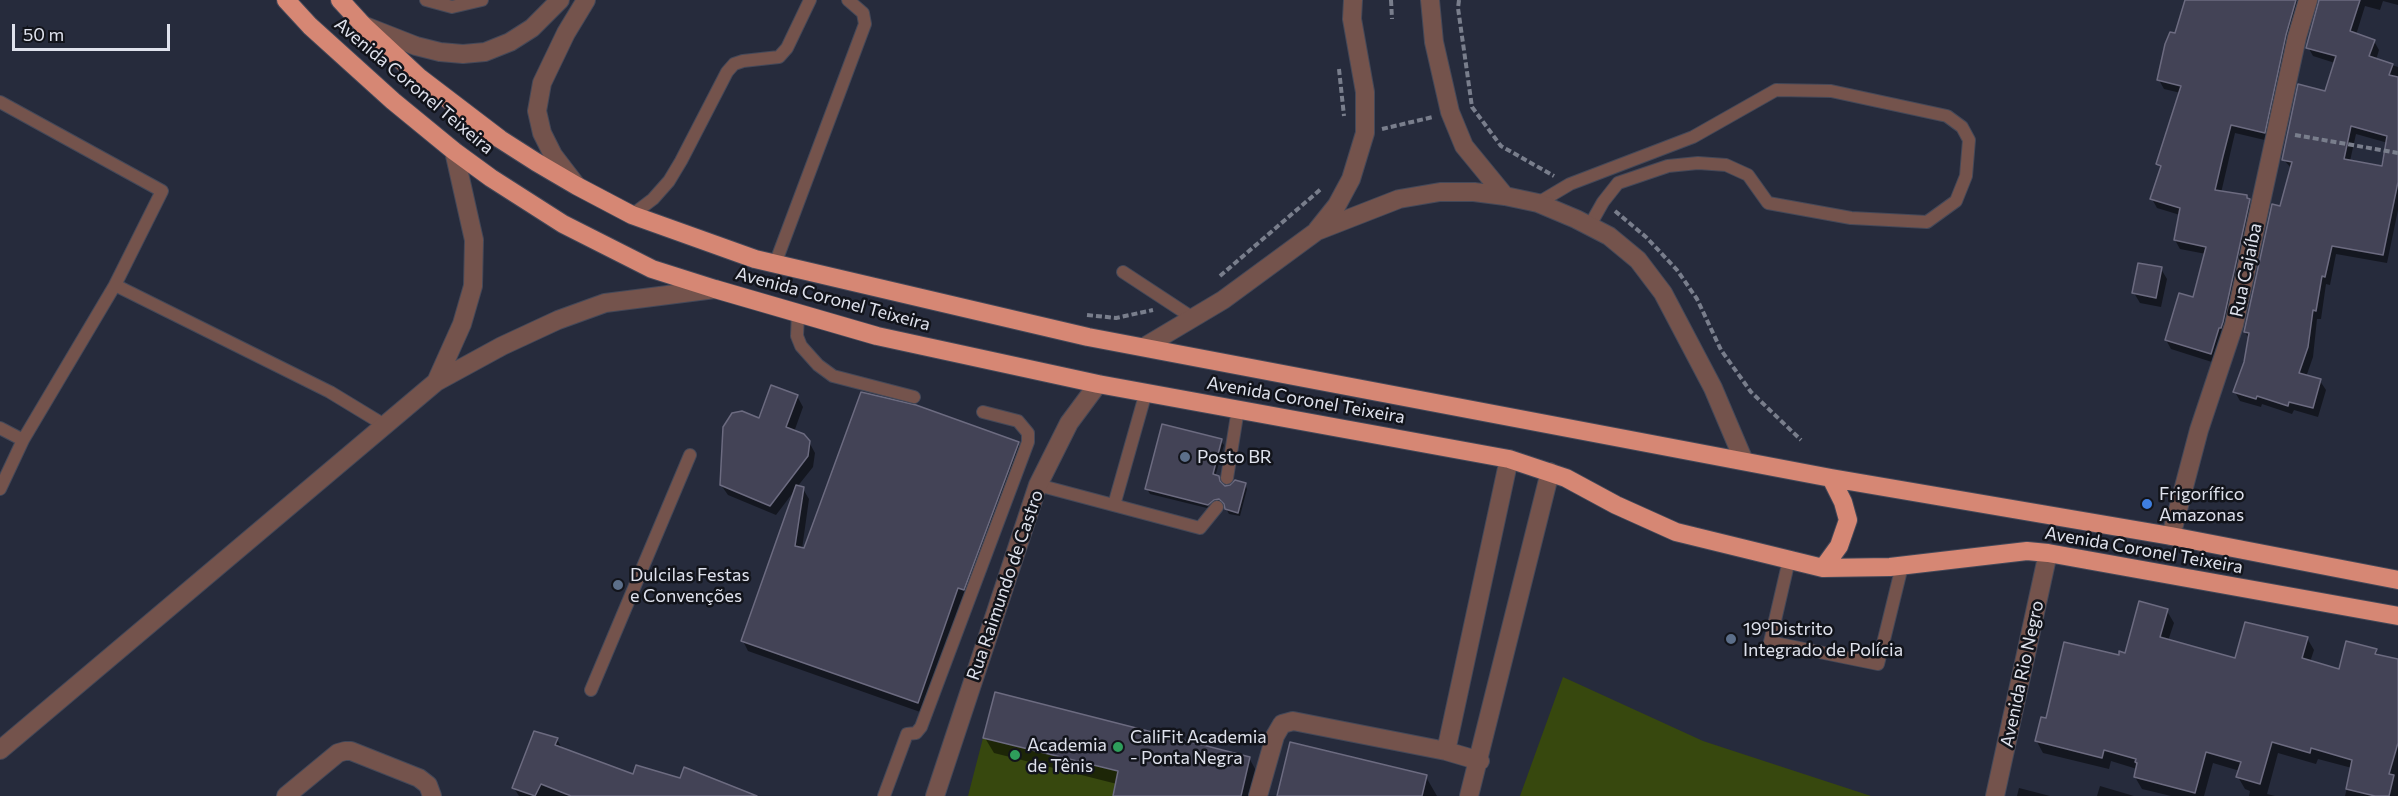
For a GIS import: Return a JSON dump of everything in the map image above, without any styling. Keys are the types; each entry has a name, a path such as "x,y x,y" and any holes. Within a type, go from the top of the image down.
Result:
{"highway":[{"name":"Avenida Coronel Teixeira","path":"286,0 310,26 384,94 491,178 563,224 652,268 715,289 877,336 1098,384 1509,459 1566,478 1616,505 1676,532 1823,568 1902,566 2006,552 2048,553 2398,616"},
{"name":"Avenida Coronel Teixeira","path":"340,0 363,25 420,78 500,138 577,186 632,215 776,264 1144,348 1831,478 2171,536 2398,580"},
{"path":"1823,568 1839,546 1848,520 1843,502 1831,478"}],"street":[{"path":"363,25 416,46 440,52 463,54 485,51 510,42 532,28 560,0"},
{"path":"577,186 553,155 542,133 537,111 545,75 586,0"},
{"path":"1317,231 1337,205 1352,179 1365,134 1365,92 1352,19 1353,0"},
{"path":"1430,0 1434,42 1450,112 1464,146 1505,196"},
{"name":"Rua Cajaíba","path":"2171,536 2199,430 2234,325 2297,37 2308,0"},
{"path":"436,382 462,324 473,286 474,240 454,151"},
{"path":"1144,348 1223,300 1317,231 1399,199 1440,192 1474,192 1505,196 1538,203 1590,225 1609,236 1638,260 1664,293 1713,388 1744,461"},
{"path":"0,750 436,382 549,324 605,303 715,289"},
{"name":"Rua Raimundo de Castro","path":"935,796 1038,485 1069,423 1098,384"},
{"path":"1446,751 1509,459"},
{"path":"1469,796 1480,761 1550,472"},
{"name":"Avenida Rio Negro","path":"1995,796 2048,553"},
{"path":"1258,796 1275,736 1282,724 1293,721 1446,751 1480,761"},
{"path":"286,796 338,753 345,751 351,751 419,778 428,784 432,796"}],"lane":[{"path":"426,0 452,7 482,0"},
{"path":"632,215 653,199 669,181 727,72 734,64 743,61 779,57 787,48 810,0"},
{"path":"776,264 865,24 863,13 848,0"},
{"path":"1538,203 1570,184 1693,137 1776,90 1831,91 1947,116 1962,127 1969,140 1966,176 1956,201 1927,222 1851,218 1768,203 1748,175 1726,165 1698,163 1668,166 1618,183 1603,202 1590,225"},
{"path":"0,102 162,191 115,285 23,440 0,489"},
{"path":"1123,272 1193,318"},
{"path":"115,285 330,392 386,426"},
{"path":"798,313 797,336 801,346 809,356 833,376 914,397"},
{"path":"1114,505 1146,392"},
{"path":"1227,478 1238,409"},
{"path":"884,796 907,734 916,733 921,727 1028,442 1028,433 1018,421 983,412"},
{"path":"0,428 23,440"},
{"path":"591,690 690,455"},
{"path":"1038,485 1200,528 1217,507"},
{"path":"1789,560 1770,642 1878,664 1902,566"}],"path":[{"path":"1392,0 1392,19"},
{"path":"1339,63 1344,118"},
{"path":"1365,134 1472,107"},
{"path":"2276,132 2398,153"},
{"path":"1212,283 1320,192 1325,184"},
{"path":"1077,314 1116,318 1146,313 1171,303"}],"green space":[{"path":"1563,677 1703,741 1871,796 1520,796"},
{"name":"Academia de Tênis","path":"983,738 1118,771 1113,794 1121,796 968,796"}],"building":[{"path":"2185,0 2296,0 2265,133 2231,125 2223,156 2215,190 2247,195 2250,199 2223,322 2211,354 2165,340 2179,293 2193,297 2206,247 2174,240 2180,208 2150,199 2161,166 2156,164 2181,86 2157,80 2165,44 2170,32 2175,33"},
{"path":"2319,0 2360,0 2350,31 2375,40 2369,56 2393,64 2389,75 2398,77 2398,182 2383,255 2332,246 2325,277 2322,276 2316,311 2313,310 2308,347 2299,373 2321,379 2313,408 2289,402 2288,406 2257,396 2256,399 2233,392 2244,362 2249,333 2244,332 2272,204 2280,206 2292,162 2282,160 2298,84 2325,91 2336,56 2306,48","holes":["2351,126 2387,136 2382,166 2344,159"]},
{"path":"2138,263 2162,267 2156,298 2132,293"},
{"path":"771,385 798,395 786,427 804,434 810,441 808,456 770,506 720,485 723,427 732,413 742,411 759,418"},
{"path":"861,392 916,405 1019,442 964,590 958,588 918,703 741,641 796,485 804,487 795,546 804,548"},
{"name":"Posto BR","path":"1162,424 1222,439 1213,474 1219,476 1225,486 1235,480 1246,483 1238,513 1225,509 1219,499 1208,505 1145,489"},
{"path":"2139,601 2168,609 2160,637 2235,658 2245,622 2308,637 2302,658 2339,669 2346,641 2377,649 2375,654 2398,659 2398,743 2389,774 2394,775 2389,796 2375,796 2346,789 2352,760 2311,748 2310,753 2272,742 2260,784 2236,777 2241,762 2206,752 2195,793 2134,777 2136,759 2104,750 2102,758 2035,741 2041,717 2046,718 2064,642 2119,655 2119,651 2125,653"},
{"name":"CaliFit Academia - Ponta Negra","path":"995,692 1250,757 1241,796 1113,796 1118,771 983,738"},
{"path":"534,731 558,738 555,745 633,774 636,765 680,778 684,767 757,796 571,796 541,784 535,796 512,788"},
{"path":"1290,742 1427,775 1422,796 1277,796"}],"place":[{"name":"Posto BR","path":"1185,457"},
{"name":"Frigorífico Amazonas","path":"2147,504"},
{"name":"Dulcilas Festas e Convenções","path":"618,585"},
{"name":"19°Distrito Integrado de Polícia","path":"1731,639"},
{"name":"CaliFit Academia - Ponta Negra","path":"1118,747"},
{"name":"Academia de Tênis","path":"1015,755"}]}
